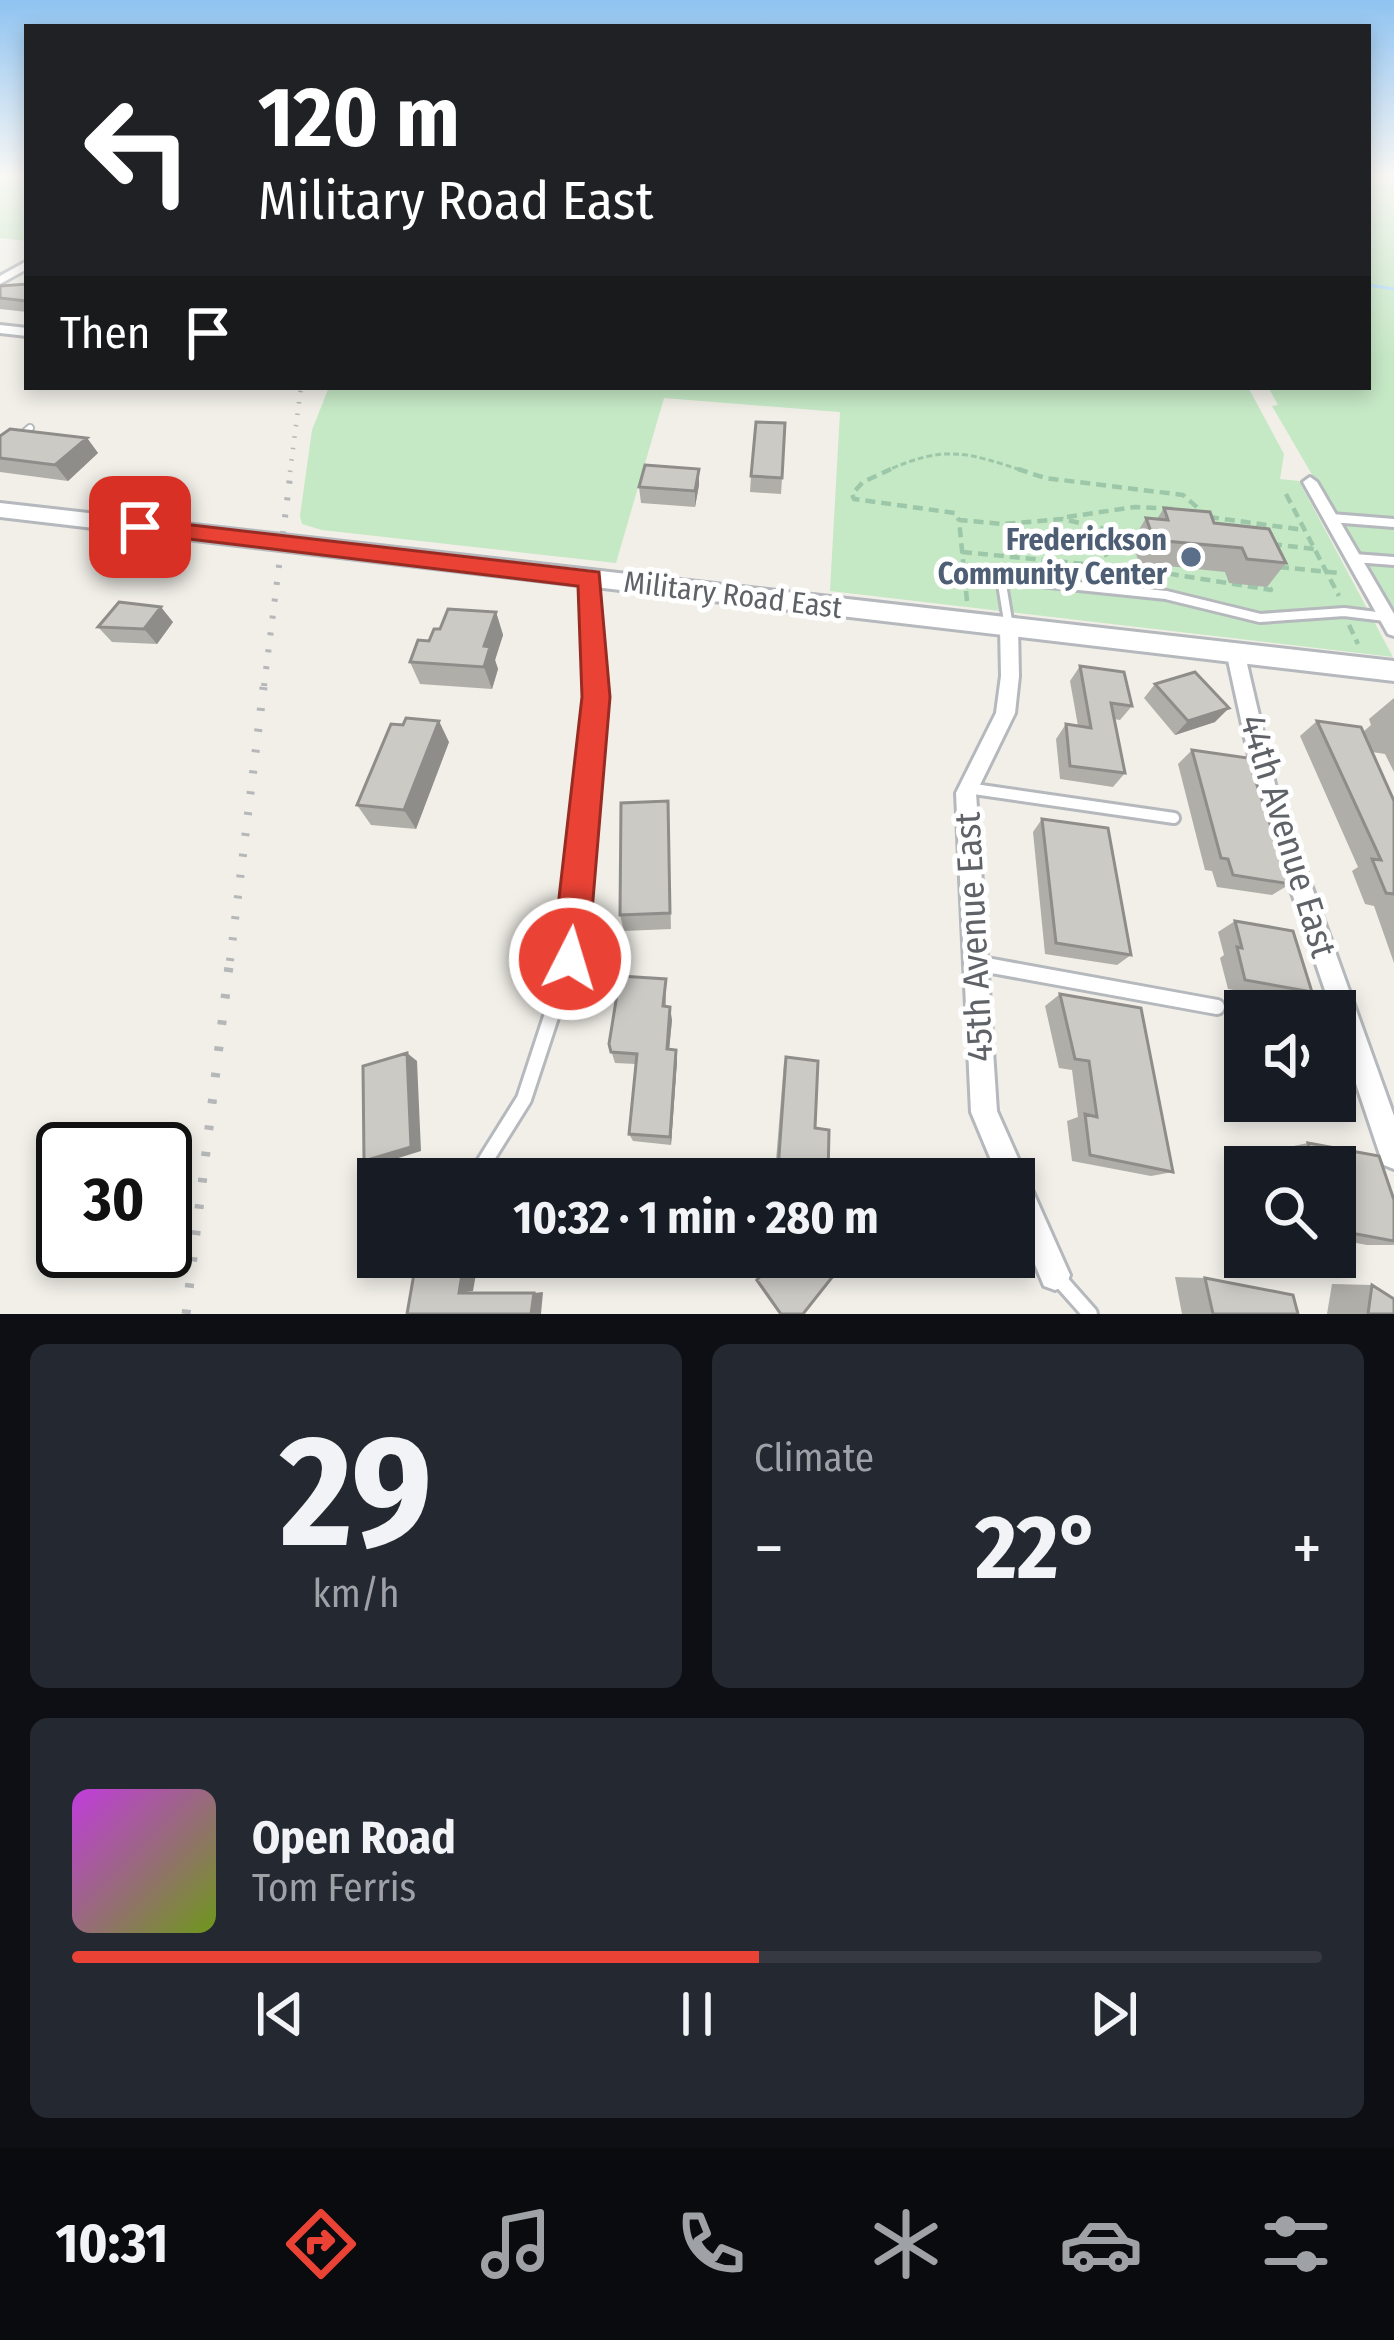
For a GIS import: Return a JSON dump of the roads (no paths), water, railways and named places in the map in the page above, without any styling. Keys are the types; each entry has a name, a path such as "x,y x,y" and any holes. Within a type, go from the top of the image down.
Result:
{"street":[{"path":"1310,482 1390,623"},
{"name":"Military Road East","path":"0,510 1394,671"},
{"path":"570,959 596,697 590,579"},
{"name":"45th Avenue East","path":"1004,1158 984,1112 968,788 1010,700 1009,627"},
{"name":"44th Avenue East","path":"1235,651 1265,784 1394,1155"},
{"name":"45th Avenue East","path":"1035,1229 1055,1275"}],"lane":[{"path":"0,454 30,428"},
{"path":"1331,518 1394,523"},
{"path":"1354,558 1394,561"},
{"path":"1009,627 1001,578 1166,595 1260,618 1344,612 1390,623"},
{"path":"968,788 1174,818"},
{"path":"487,1158 524,1099 570,959"},
{"path":"976,963 1217,1007"},
{"path":"1055,1275 1090,1314"}],"waterway":[{"path":"1371,285 1394,289"}],"railway":[{"path":"290,472 301,390"},
{"path":"264,686 291,469"},
{"path":"230,961 264,683"},
{"path":"186,1314 230,958"}],"place":[{"name":"Frederickson Community Center","path":"1191,557"}]}
